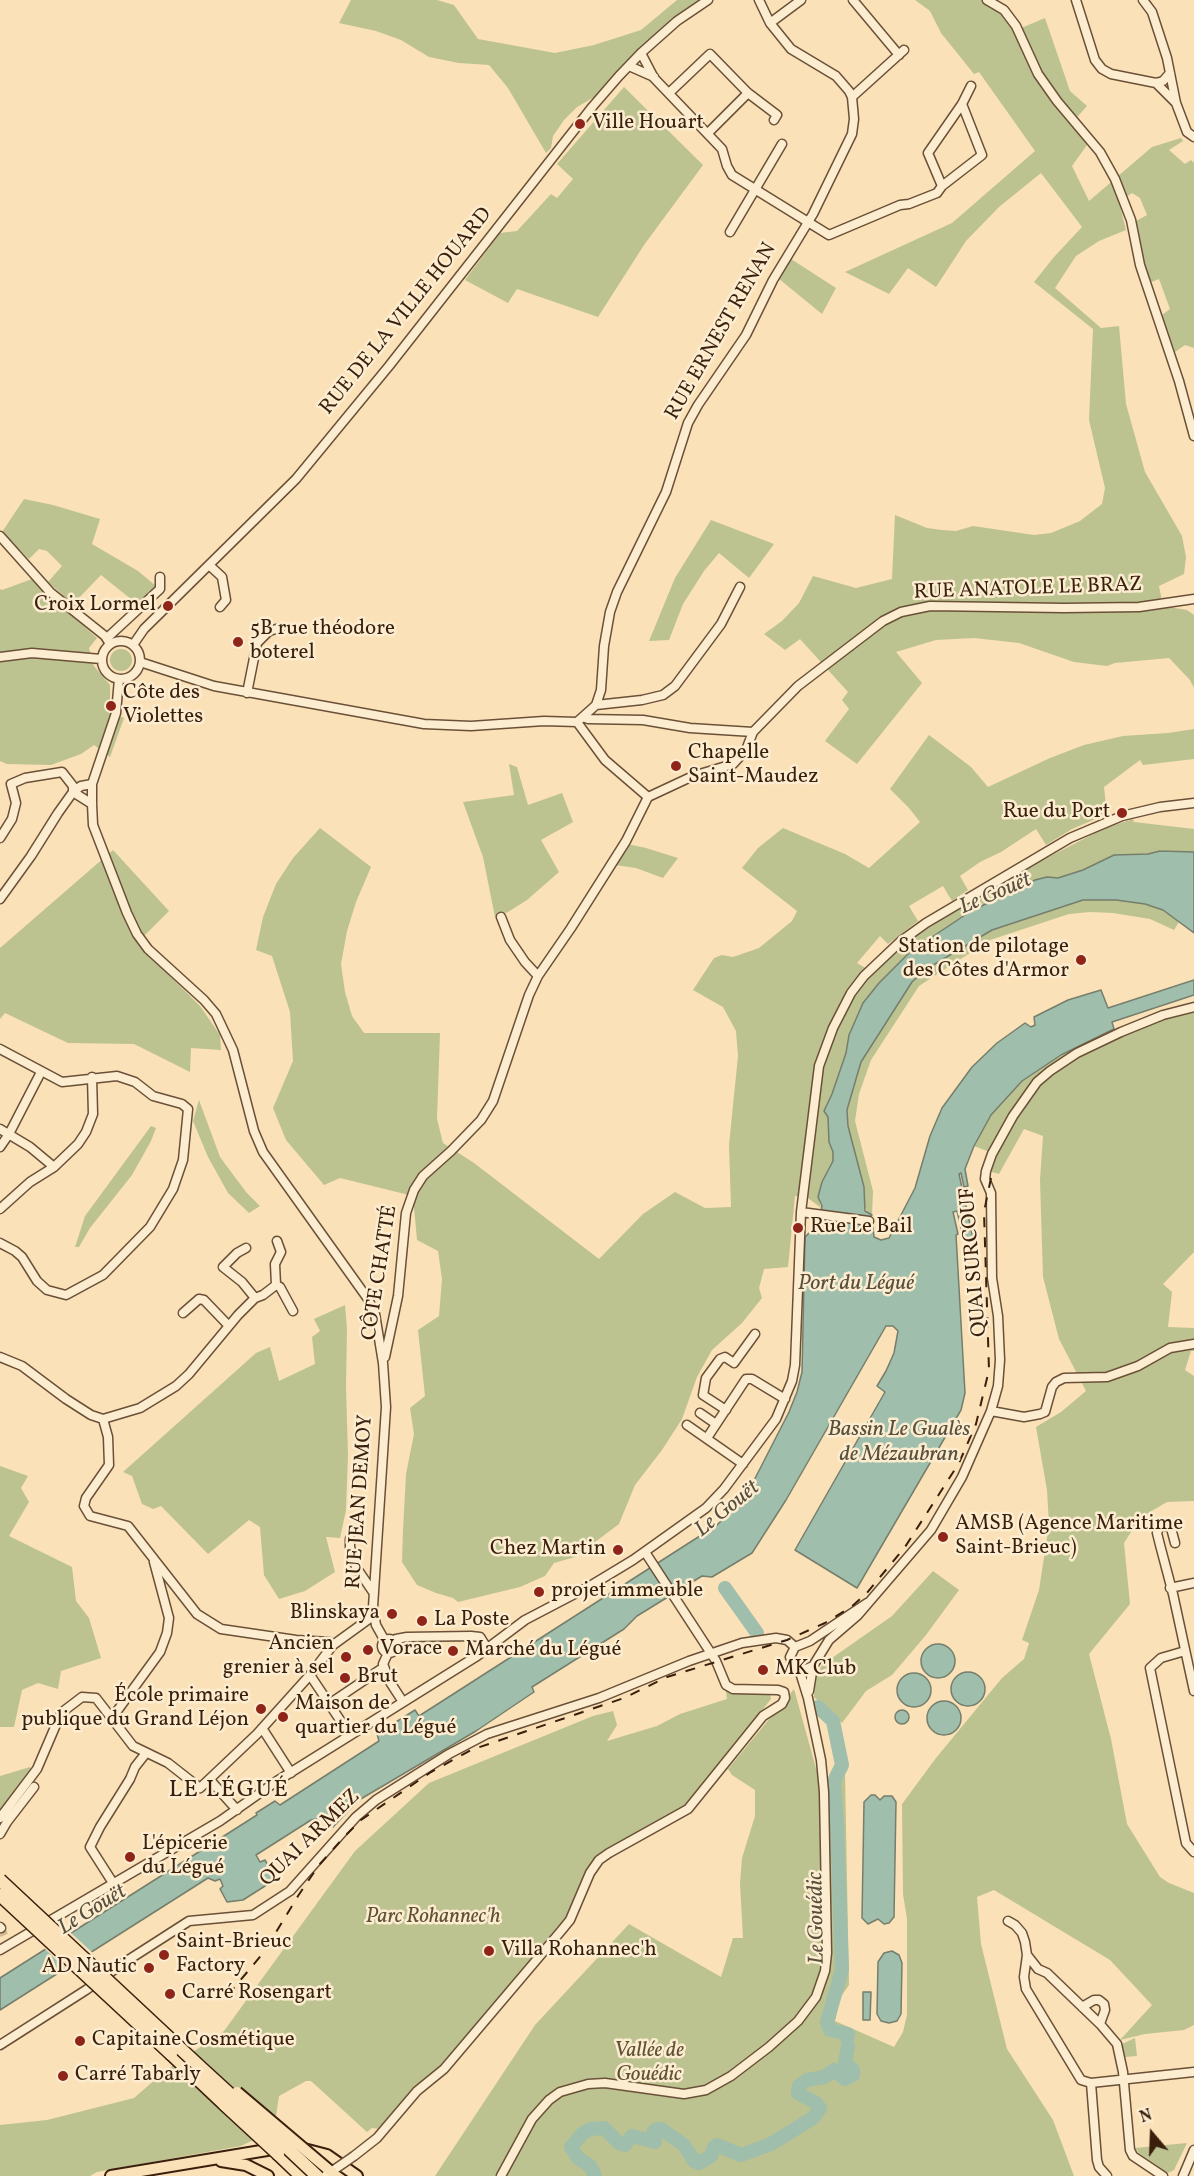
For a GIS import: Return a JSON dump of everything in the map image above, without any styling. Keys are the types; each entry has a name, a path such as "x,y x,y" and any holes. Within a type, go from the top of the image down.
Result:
{"highway":[{"path":"0,1880 317,2176"},
{"path":"0,1895 301,2176"}],"main road":[{"path":"198,2065 237,2092 336,2176"},
{"path":"111,2176 282,2147 304,2149 327,2155 357,2176"},
{"path":"278,2154 295,2176"},
{"path":"212,2159 246,2165 268,2176"}],"street":[{"name":"RUE DE LA VILLE HOUARD","path":"134,645 144,629 296,479 593,106 641,53 677,21 708,0"},
{"path":"759,0 770,23 791,49 836,76 852,97 902,52 853,0"},
{"path":"770,23 801,0"},
{"path":"987,0 1004,10 1016,26 1038,74 1057,101 1100,152 1115,178 1131,220 1140,265 1179,381 1194,436"},
{"path":"1076,0 1095,60 1102,69 1111,74 1156,83 1163,81 1170,73"},
{"path":"1143,0 1152,12 1170,73 1176,103 1191,134"},
{"path":"641,53 654,78 722,149 732,175 829,235 900,205 909,204 937,193 942,186 982,155 963,105"},
{"path":"669,93 710,54 747,93 777,115 774,120"},
{"path":"629,66 654,78"},
{"path":"1156,83 1176,103"},
{"path":"942,186 928,153 963,105 971,86"},
{"path":"708,132 747,93"},
{"name":"RUE ERNEST RENAN","path":"596,705 601,690 604,646 610,612 616,592 666,492 681,442 698,405 746,335 777,273 813,214 849,142 854,119 852,97"},
{"path":"730,232 782,144"},
{"path":"0,536 50,592 109,641 122,641 134,645 140,656 135,674 119,680 108,675 104,670 101,659 103,653 109,641 160,589 160,577"},
{"path":"209,565 222,577 226,600 220,607"},
{"path":"580,720 596,705 642,700 663,695 675,686 721,624 740,587"},
{"name":"RUE ANATOLE LE BRAZ","path":"648,797 693,776 733,764 746,750 753,732 798,686 883,621 901,612 930,606 1101,609 1139,607 1194,599"},
{"path":"247,693 257,643 269,631 280,628"},
{"path":"0,657 32,653 101,659"},
{"path":"140,662 214,686 424,724 471,726 588,719 643,720 690,728 753,732"},
{"path":"119,680 112,730 92,784 92,804 93,825 126,913 148,949 204,1000 216,1014 233,1050 254,1131 263,1152 368,1299 375,1314 383,1363"},
{"path":"580,720 605,760 648,797"},
{"path":"0,838 12,819 16,802 11,784 25,778 62,772 73,786 73,792"},
{"path":"0,899 73,792 81,786 92,784"},
{"path":"73,792 92,804"},
{"name":"CÔTE CHATTÉ","path":"383,1363 398,1296 406,1213 414,1190 423,1176 481,1120 493,1101 538,976 626,841 648,797"},
{"path":"0,1950 4,1934 113,1883 237,1810 487,1648 525,1620 598,1581 645,1552 706,1508 743,1464 776,1419 785,1399 795,1365 801,1212 817,1076 825,1047 852,993 880,959 926,923 1070,838 1122,816 1160,807 1194,803"},
{"path":"501,917 510,940 538,976"},
{"name":"QUAI SURCOUF","path":"817,1657 829,1640 858,1615 931,1530 962,1477 991,1411 998,1386 1000,1360 998,1316 992,1278 991,1193 986,1171 992,1154 1013,1116 1037,1083 1077,1053 1163,1015 1194,1007"},
{"path":"0,1049 62,1082 117,1076 135,1082 153,1096 182,1104 188,1109 183,1160 178,1177 150,1227 103,1275 66,1295 47,1290 37,1281 22,1257 0,1243"},
{"path":"0,1147 9,1134 40,1072"},
{"path":"0,1209 30,1182 54,1167 78,1144 93,1114 92,1077"},
{"path":"0,1129 30,1147 54,1167"},
{"path":"801,1212 869,1221"},
{"path":"276,1285 275,1264 281,1252 277,1241"},
{"path":"246,1248 237,1253 223,1268 242,1282 255,1298"},
{"path":"0,1357 22,1366 66,1399 91,1415 103,1419 140,1408 176,1386 189,1374 228,1325 255,1298 276,1285"},
{"path":"276,1285 280,1287 293,1311"},
{"path":"183,1313 199,1299 204,1300 228,1325"},
{"path":"726,1410 703,1395 706,1378 720,1359 725,1357 734,1363 755,1334"},
{"path":"991,1411 1024,1417 1046,1412 1052,1388 1056,1382 1064,1378 1107,1377 1138,1366 1170,1348 1194,1344"},
{"name":"RUE JEAN DEMOY","path":"383,1363 386,1407 373,1616 389,1641 382,1647 388,1653 384,1667"},
{"path":"707,1438 746,1380 752,1379 785,1399"},
{"path":"700,1413 716,1424"},
{"path":"103,1419 108,1437 108,1465 86,1498 84,1506 90,1516 128,1527 197,1614 221,1629 296,1640 329,1642 333,1646"},
{"path":"687,1425 743,1464"},
{"path":"1175,1543 1170,1528 1163,1525 1159,1528 1157,1533 1194,1691"},
{"path":"350,1539 356,1567 373,1592"},
{"path":"325,2176 377,2138 417,2091 444,2069 570,1920 590,1873 599,1860 609,1852 688,1809 763,1716 782,1704 785,1698 784,1692 733,1689 726,1684 716,1661 645,1552"},
{"path":"112,1718 160,1652 167,1633 169,1618 152,1556"},
{"path":"1170,1588 1194,1583"},
{"name":"QUAI SURCOUF","path":"806,1643 867,1603"},
{"path":"0,1818 37,1769 61,1713 82,1697 96,1698 133,1746 168,1763 200,1788 262,1728 333,1646 373,1616"},
{"path":"389,1641 407,1637 471,1636 480,1637 487,1648"},
{"name":"QUAI ARMEZ","path":"0,2045 189,1921 253,1915 290,1891 329,1845 370,1806 449,1754 487,1734 606,1696 666,1670 742,1643 776,1638 787,1640 795,1647"},
{"path":"501,2176 532,2119 549,2100 561,2092 588,2084 605,2083 684,2094 706,2090 732,2076 784,2034 798,2021 816,1997 825,1971 827,1953 821,1760 808,1698 799,1669 790,1657 795,1647 806,1643 814,1648 817,1657 813,1666 808,1698"},
{"path":"1185,1651 1161,1658 1150,1668 1186,1843 1194,1852"},
{"path":"799,1669 804,1670 813,1666"},
{"path":"330,1704 384,1667 390,1682 403,1702"},
{"path":"310,1675 350,1735"},
{"path":"262,1728 291,1773"},
{"path":"113,1883 90,1847 135,1767 146,1753"},
{"path":"210,1780 237,1810"},
{"path":"0,1834 34,1787"},
{"path":"1008,1922 1015,1924 1022,1934 1027,1955 1024,1977 1026,1989 1081,2080 1091,2083 1194,2072"},
{"path":"1027,1955 1038,1969 1047,1973 1100,2024 1117,2044 1130,2150 1133,2156 1163,2176"},
{"path":"1082,2007 1094,2000 1101,2001 1105,2010 1100,2024"},
{"path":"1091,2083 1097,2160 1099,2167 1107,2176"},
{"path":"1183,2176 1194,2150"}],"green space":[{"path":"351,0 437,0 454,5 478,39 555,53 594,45 641,30 677,0 699,0 596,96 577,107 564,120 553,136 551,148 546,153 508,88 489,65 459,63 429,57 401,40 376,31 339,23"},
{"path":"915,0 997,0 992,8 1002,14 1014,31 1045,18 1070,91 1087,106 1072,123 1087,145 1072,166 1089,201 1152,147 1181,138 1183,141 1169,150 1185,164 1191,160 1194,163 1194,348 1185,345 1175,352 1162,315 1170,309 1159,279 1149,283 1140,248 1136,221 1147,215 1140,198 1132,193 1119,202 1126,230 1099,241 1076,256 1055,288 1101,328 1119,326 1126,404 1145,472 1182,536 1186,557 1184,574 1159,586 1163,606 1187,610 1194,615 1194,688 1190,680 1169,658 1115,663 1107,666 1074,662 1019,643 974,638 936,640 896,652 922,683 857,764 825,741 849,709 842,700 848,692 800,639 785,650 764,634 782,621 799,603 813,576 856,588 892,579 895,515 927,528 942,530 956,531 973,526 1034,535 1051,533 1080,521 1102,504 1105,488 1089,420 1093,329 1034,282 1082,227 1041,173 999,207 966,241 936,287 908,268 889,294 845,272 952,223 1035,151 979,72 974,74 941,33 930,11"},
{"path":"624,87 703,165 644,245 598,317 517,289 508,303 465,280 500,233 517,231 551,194 557,198 573,179 557,164"},
{"path":"781,258 791,259 836,288 822,314 773,274"},
{"path":"24,499 100,519 92,544 138,571 156,586 137,604 101,575 73,604 48,582 62,566 47,551 39,549 29,559 2,532"},
{"path":"711,520 774,544 749,578 719,553 704,571 683,604 669,640 649,641 675,578"},
{"path":"32,579 97,638 89,648 94,666 110,685 110,712 124,718 110,757 94,745 81,754 51,765 7,764 0,761 0,589"},
{"path":"121,649 129,652 132,660 129,668 121,671 113,668 110,660 113,652"},
{"path":"1194,729 1194,759 1143,765 1140,760 1104,787 1107,814 1072,829 1046,845 1036,829 1001,852 980,862 960,876 968,890 952,901 943,886 909,906 918,921 888,944 880,936 857,963 872,972 910,940 962,906 1035,864 1105,828 1133,819 1134,822 1194,829 1194,852 1161,851 1148,854 1114,855 1083,870 1058,878 1047,877 1035,880 1013,890 899,963 879,983 863,1003 849,1035 846,1053 832,1095 824,1111 828,1117 829,1142 833,1152 833,1161 822,1182 818,1197 821,1208 808,1198 795,1196 788,1267 764,1269 759,1288 762,1298 742,1323 712,1350 697,1377 682,1419 635,1485 619,1524 575,1557 554,1563 545,1576 520,1587 458,1602 417,1585 402,1562 406,1474 414,1434 410,1408 425,1396 418,1330 439,1316 442,1279 438,1251 417,1240 413,1196 340,1178 324,1185 286,1140 273,1108 293,1061 290,1012 272,956 256,950 263,917 276,884 293,858 320,828 371,867 347,931 341,964 345,992 352,1016 364,1033 440,1033 437,1119 443,1143 474,1163 599,1259 643,1214 675,1192 705,1208 731,1207 729,1145 738,1056 736,1031 723,1007 693,990 714,958 722,955 733,957 759,948 792,921 797,911 742,868 758,848 783,828 845,854 869,868 920,822 890,789 929,735 971,767 988,787 1084,745 1123,736"},
{"path":"509,764 517,767 528,805 562,793 573,822 541,840 559,872 527,900 495,917 483,857 463,802 514,795"},
{"path":"627,844 678,858 663,878 636,868 615,865"},
{"path":"113,850 169,911 137,943 200,1006 220,1035 221,1050 191,1048 190,1072 134,1044 68,1043 5,1013 0,1019 0,948"},
{"path":"1083,900 1116,900 1145,904 1163,910 1179,922 1174,930 1150,919 1113,913 1069,914 990,940 919,986 871,1060 859,1094 855,1121 873,1191 872,1215 868,1213 865,1207 864,1187 848,1126 847,1110 861,1062 912,982 925,969 992,930"},
{"name":"Vallée de Gouédic","path":"1194,1010 1194,1252 1163,1284 1172,1292 1168,1327 1194,1328 1194,1351 1191,1351 1185,1370 1194,1376 1194,1501 1167,1502 1140,1518 1124,1543 1130,1604 1089,1654 1111,1739 1127,1824 1160,1877 1194,1893 1194,2025 1184,2030 1145,2034 1120,2040 1152,2005 1110,1960 994,1890 977,1897 981,1944 1007,2049 1053,2120 1074,2176 435,2176 535,2025 629,1924 721,1977 733,1938 743,1938 740,1883 742,1858 755,1816 755,1790 732,1775 728,1769 794,1689 819,1779 845,1773 849,1985 840,1998 835,2021 894,2047 903,2032 907,2015 907,1919 903,1894 902,1804 936,1758 1002,1678 1024,1659 1029,1643 1022,1640 1039,1590 1049,1525 1047,1490 1036,1427 1061,1412 1086,1391 1059,1339 1043,1277 1040,1180 1043,1136 1024,1129 999,1174 981,1169 987,1151 974,1146 991,1115 1003,1099 1045,1064 1114,1029 1118,1035"},
{"path":"199,1100 220,1157 246,1192 260,1206 249,1213 228,1193 208,1157 193,1121"},
{"path":"151,1126 156,1128 151,1141 132,1175 90,1228 79,1247 75,1247 85,1216"},
{"path":"345,1305 348,1454 346,1510 340,1538 326,1537 335,1572 305,1591 279,1599 264,1575 260,1527 249,1520 208,1554 161,1506 153,1509 142,1504 132,1476 123,1472 256,1353 270,1347 279,1381 315,1364 312,1337 320,1331 314,1319"},
{"path":"0,1466 28,1476 21,1488 29,1502 9,1536 72,1567 76,1601 89,1618 101,1658 61,1671 58,1689 38,1683 22,1690 14,1727 0,1727"},
{"path":"933,1571 959,1590 926,1635 892,1675 866,1691 842,1723 814,1697 815,1679 822,1665 892,1616"},
{"name":"Parc Rohannec'h","path":"726,1691 770,1693 771,1699 687,1806 594,1861 587,1869 566,1921 445,2064 412,2090 380,2129 372,2128 367,2132 311,2081 306,2081 279,2096 274,2130 241,2146 97,2172 90,2176 0,2176 0,2125 47,2120 134,2098 165,2071 224,2031 355,1851 429,1783 593,1716 613,1711 617,1725 607,1741 657,1726 680,1714 727,1699"},
{"path":"30,1767 33,1771 0,1813 0,1776"},
{"path":"1135,2038 1137,2056 1125,2057 1122,2044"},
{"path":"1187,2143 1174,2170 1168,2173 1135,2148"}],"water":[{"path":"1160,851 1194,852 1194,933 1163,910 1145,904 1116,900 1083,900 992,930 925,970 912,982 861,1062 847,1110 848,1126 864,1187 865,1211 872,1215 869,1218 821,1211 822,1206 818,1197 822,1182 833,1161 833,1152 829,1142 828,1117 824,1111 846,1053 849,1035 863,1003 879,983 911,951 968,913 1013,890 1035,880 1047,877 1058,878 1083,870 1114,855 1148,854"},
{"name":"Port du Légué","path":"1194,980 1194,995 1112,1022 1114,1029 1061,1055 1022,1081 991,1115 974,1146 965,1169 968,1186 964,1187 961,1173 959,1174 973,1238 971,1241 964,1240 957,1211 953,1212 958,1234 956,1235 965,1393 961,1410 857,1588 795,1550 885,1392 877,1386 894,1353 898,1331 893,1326 886,1326 786,1500 752,1553 712,1577 702,1576 637,1616 624,1629 532,1687 534,1692 476,1731 359,1800 333,1827 324,1818 311,1820 256,1855 260,1862 265,1860 276,1879 243,1900 227,1902 220,1889 223,1886 220,1879 215,1881 208,1878 0,2010 0,1978 257,1815 256,1813 275,1801 280,1805 379,1741 377,1734 415,1710 419,1716 715,1527 746,1496 797,1392 802,1372 805,1237 813,1229 818,1219 868,1223 868,1226 873,1227 874,1237 881,1240 889,1238 915,1188 930,1136 942,1108 972,1067 997,1043 1025,1023 1031,1027 1035,1025 1034,1017 1068,1000 1101,990 1108,1008"},
{"path":"938,1644 950,1649 955,1661 950,1673 938,1678 926,1673 921,1661 926,1649"},
{"path":"968,1672 980,1677 985,1689 980,1701 968,1706 956,1701 951,1689 956,1677"},
{"path":"914,1673 926,1678 931,1690 926,1702 914,1707 902,1702 897,1690 902,1678"},
{"path":"944,1701 956,1706 961,1718 956,1730 944,1735 932,1730 927,1718 932,1706"},
{"path":"902,1710 907,1712 909,1717 907,1722 902,1724 897,1722 895,1717 897,1712"},
{"path":"871,1795 875,1795 880,1800 884,1796 892,1796 896,1802 894,1917 889,1923 884,1924 878,1919 868,1924 862,1918 864,1802"},
{"path":"892,1951 899,1955 902,1963 901,2014 897,2021 889,2023 881,2021 877,2014 878,1962 884,1953"},
{"path":"863,1992 871,1992 870,2020 863,2020"}],"pier":[{"path":"70,1932 94,1954 68,1971 44,1948"}],"waterway":[{"name":"Le Gouédic","path":"725,1588 757,1633"},
{"name":"Le Gouédic","path":"818,1707 833,1721 842,1765 836,1777"},
{"name":"Le Gouédic","path":"835,1779 842,1970 827,2022 830,2030 848,2034 847,2039"},
{"name":"Le Gouédic","path":"595,2176 590,2166 578,2158 571,2147 583,2133 591,2129 604,2128 619,2143 625,2145 632,2136 655,2142 653,2133 661,2129 684,2145 694,2161 699,2163 711,2156 717,2145 741,2155 771,2144 813,2118 820,2108 816,2103 798,2093 799,2086 807,2080 824,2077 834,2070 845,2079 853,2075 853,2070 845,2062 848,2046"}],"tunnel":[{"path":"1,1928 5,1937"}],"railway":[{"path":"228,1995 264,1952 319,1865 345,1836 361,1820 431,1772 471,1750 624,1698 667,1677 787,1640 825,1623 851,1607 866,1594 905,1547 959,1463 976,1424 989,1370 984,1212 991,1178"}],"place":[{"name":"Ville Houart","path":"580,124"},
{"name":"Croix Lormel","path":"168,606"},
{"name":"5B rue théodore boterel","path":"238,642"},
{"name":"Côte des Violettes","path":"111,706"},
{"name":"Chapelle Saint-Maudez","path":"676,766"},
{"name":"Rue du Port","path":"1122,813"},
{"name":"Station de pilotage des Côtes d'Armor","path":"1081,960"},
{"name":"Rue Le Bail","path":"798,1228"},
{"name":"AMSB (Agence Maritime Saint-Brieuc)","path":"943,1537"},
{"name":"Chez Martin","path":"618,1550"},
{"name":"projet immeuble","path":"539,1592"},
{"name":"Blinskaya","path":"392,1614"},
{"name":"La Poste","path":"422,1621"},
{"name":"Vorace","path":"368,1650"},
{"name":"Marché du Légué","path":"453,1651"},
{"name":"Ancien grenier à sel","path":"346,1657"},
{"name":"MK Club","path":"763,1670"},
{"name":"Brut","path":"345,1678"},
{"name":"École primaire publique du Grand Léjon","path":"261,1709"},
{"name":"Maison de quartier du Légué","path":"283,1717"},
{"name":"L'épicerie du Légué","path":"130,1857"},
{"name":"Villa Rohannec'h","path":"489,1951"},
{"name":"Saint-Brieuc Factory","path":"164,1955"},
{"name":"AD Nautic","path":"149,1968"},
{"name":"Carré Rosengart","path":"170,1994"},
{"name":"Capitaine Cosmétique","path":"80,2041"},
{"name":"Carré Tabarly","path":"63,2076"}],"district":[{"name":"LE LÉGUÉ","path":"229,1792"}],"water label":[{"name":"Le Gouët","path":"996,895"},
{"name":"Bassin Le Gualès de Mézaubran","path":"899,1444"},
{"name":"Le Gouët","path":"728,1510"},
{"name":"Le Gouët","path":"93,1911"}]}
